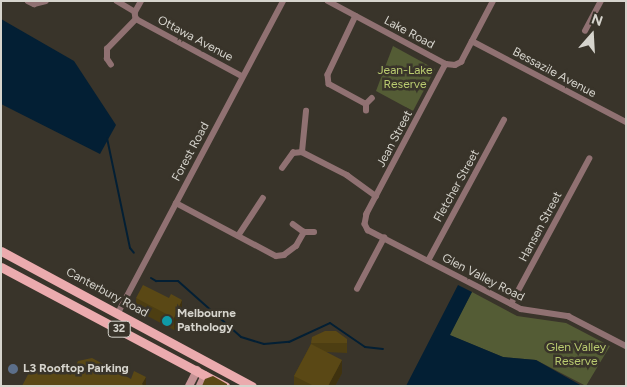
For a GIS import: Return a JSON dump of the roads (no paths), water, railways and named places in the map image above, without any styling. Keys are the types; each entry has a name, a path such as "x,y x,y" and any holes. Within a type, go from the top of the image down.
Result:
{"main road":[{"name":"Canterbury Road","path":"1,251 252,386"},
{"name":"32","path":"1,267 225,386"},
{"path":"189,386 201,373 208,361"},
{"path":"200,386 201,373"}],"street":[{"path":"28,1 34,4 46,1"},
{"name":"Ottawa Avenue","path":"117,1 136,15 242,76"},
{"path":"111,65 107,59 107,49 136,15 141,1"},
{"name":"Forest Road","path":"118,313 283,1"},
{"name":"Lake Road","path":"328,1 446,64 455,66 461,62 472,41"},
{"path":"472,41 493,1"},
{"path":"585,31 601,1"},
{"path":"356,16 328,76 329,84 366,107 372,98"},
{"name":"Bessazile Avenue","path":"472,41 626,122"},
{"name":"Jean Street","path":"365,224 366,214 446,64"},
{"path":"302,152 306,111"},
{"name":"Fletcher Street","path":"428,261 504,120"},
{"path":"282,168 293,154 302,152 347,175 376,196"},
{"name":"Hansen Street","path":"511,304 589,159"},
{"path":"238,236 263,198"},
{"path":"176,203 276,256 284,255 296,246 304,232"},
{"path":"293,224 304,232 314,232"},
{"name":"Glen Valley Road","path":"365,224 368,230 521,310 568,316 626,346"},
{"path":"357,289 384,238"}],"water":[{"path":"1,19 74,61 116,125 100,154 1,104"},
{"path":"458,285 472,292 450,335 503,357 536,360 582,386 406,386"}],"waterway":[{"path":"107,138 130,248 134,253"},
{"path":"151,278 156,281 178,281 241,337 264,344 289,342 330,323 365,347 383,349"}],"place":[{"name":"Melbourne Pathology","path":"167,321"},
{"name":"L3 Rooftop Parking","path":"13,369"}],"park label":[{"name":"Jean-Lake Reserve","path":"405,78"},
{"name":"Glen Valley Reserve","path":"576,355"}]}
